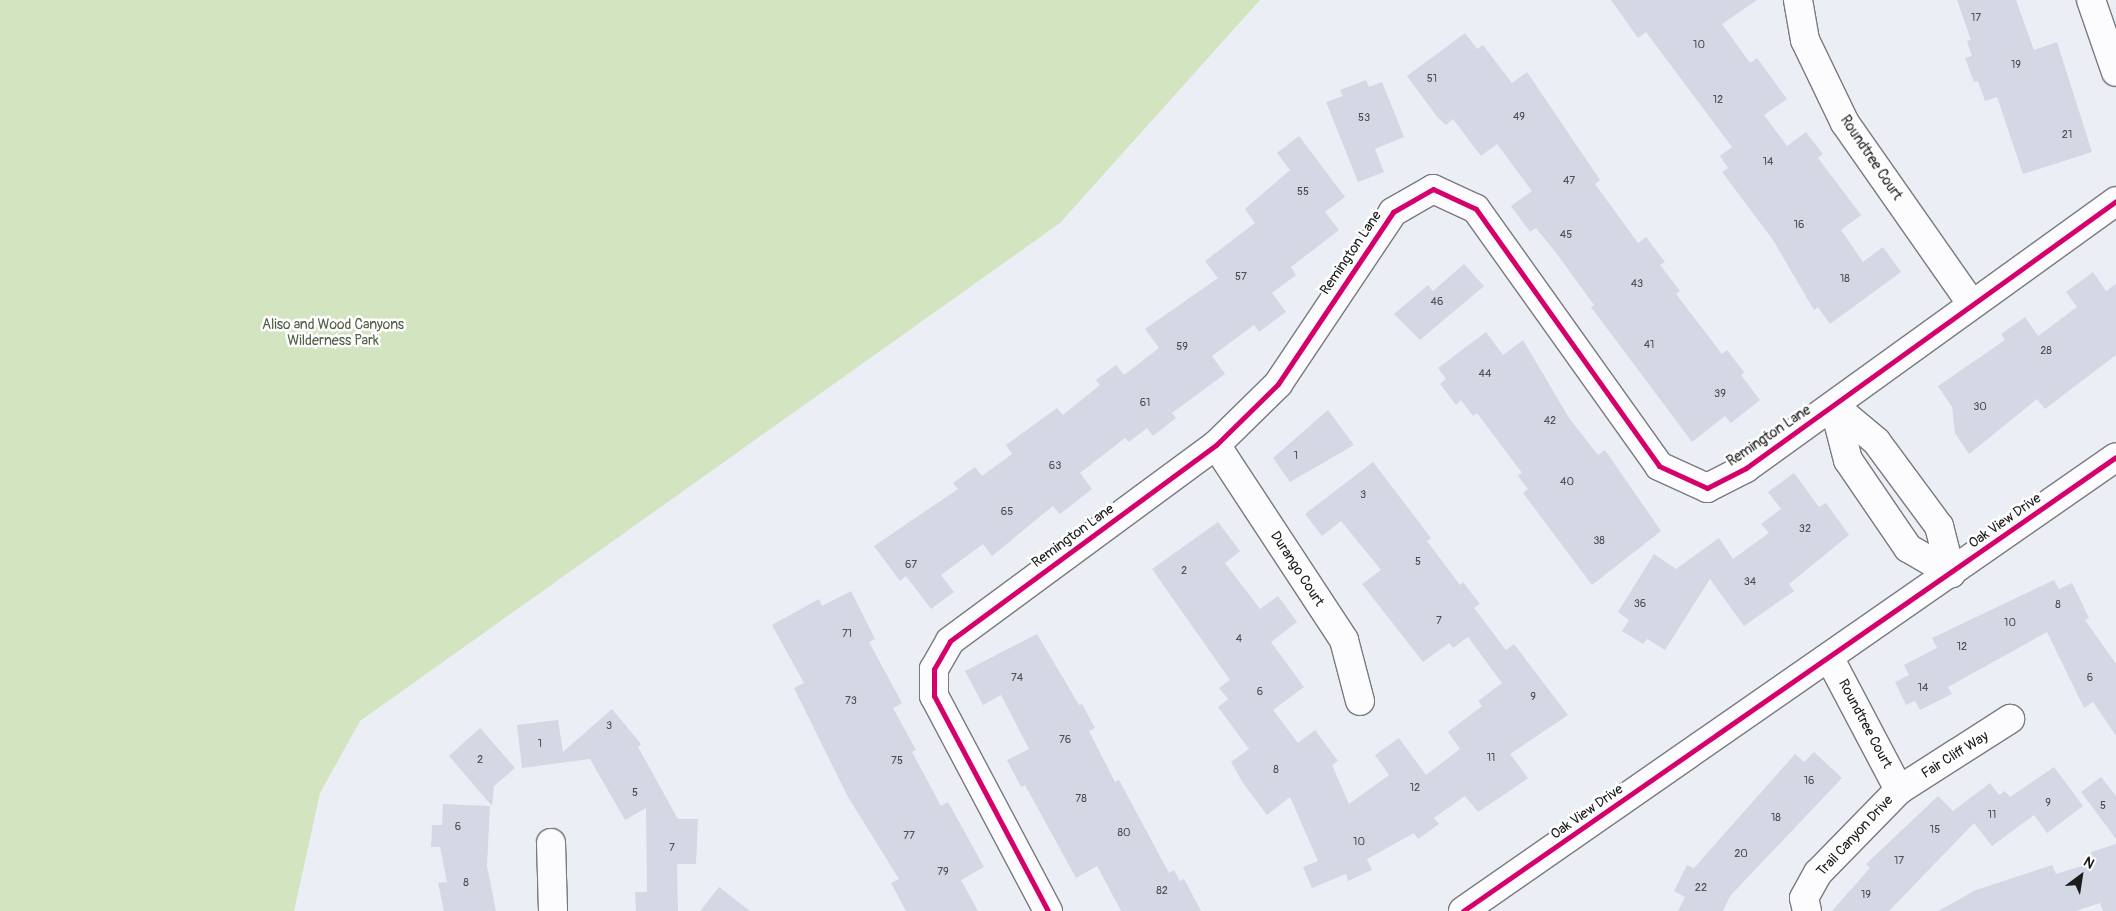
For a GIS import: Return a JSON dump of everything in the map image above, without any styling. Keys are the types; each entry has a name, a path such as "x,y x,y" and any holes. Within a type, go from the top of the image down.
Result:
{"street":[{"name":"Roundtree Court","path":"1798,0 1805,40 1845,123 1971,303"},
{"path":"2091,0 2116,72"},
{"name":"Remington Lane","path":"1048,911 934,696 934,669 950,641 1216,445 1278,384 1393,212 1433,189 1476,209 1659,466 1707,488 1746,468 1834,406 1971,303 2116,201"},
{"path":"1834,406 1876,441 1939,526 1951,574"},
{"path":"1834,406 1848,460 1908,548 1951,574"},
{"name":"Durango Court","path":"1216,445 1344,640 1360,701"},
{"name":"Oak View Drive","path":"1463,911 1830,659 2116,457"},
{"path":"1867,488 1896,467"},
{"name":"Roundtree Court","path":"1830,659 1899,790"},
{"name":"Fair Cliff Way","path":"1899,790 2010,719"},
{"name":"Trail Canyon Drive","path":"1807,911 1804,898 1818,873 1899,790"},
{"path":"551,843 553,911"}],"green space":[{"name":"Aliso and Wood Canyons Wilderness Park","path":"0,0 1260,0 1060,223 360,721 320,793 294,911 0,911"}],"building":[{"path":"1611,0 1757,0 1722,24 1750,63 1757,58 1787,99 1764,115 1787,146 1806,132 1823,154 1818,158 1861,215 1841,230 1863,262 1883,247 1901,272 1830,324 1818,307 1814,310 1773,240 1722,172 1728,168 1720,156 1732,147 1646,32 1638,38"},
{"path":"1957,0 2016,0 2034,50 2057,42 2092,152 2023,174 1997,97 1985,101 1978,81 1974,82 1965,58 1972,56 1967,41 1971,40"},
{"path":"1465,33 1477,49 1483,45 1512,83 1527,72 1600,180 1595,184 1638,243 1646,237 1665,262 1660,265 1680,291 1676,294 1722,354 1727,350 1744,372 1741,375 1760,400 1731,423 1725,416 1692,442 1591,307 1594,305 1557,254 1536,228 1530,232 1511,206 1532,191 1497,144 1481,156 1453,119 1446,125 1438,118 1407,76"},
{"path":"1366,80 1369,87 1382,82 1404,137 1375,149 1384,172 1358,182 1326,102 1343,96 1340,90"},
{"path":"1299,136 1345,197 1325,212 1339,230 1291,267 1296,275 1272,293 1286,312 1259,332 1254,325 1212,356 1225,374 1172,413 1176,418 1153,436 1147,428 1129,442 1125,438 1080,473 1092,489 1060,514 1053,506 992,556 983,544 941,575 954,592 931,609 906,576 900,581 874,546 958,489 953,483 975,467 982,476 1012,454 1006,445 1057,408 1063,415 1100,385 1096,380 1116,365 1124,375 1159,348 1145,329 1218,278 1205,261 1255,223 1245,209 1290,170 1277,153"},
{"path":"1464,264 1484,286 1420,340 1394,314 1428,285 1433,291"},
{"path":"2093,272 2106,291 2116,284 2116,355 2045,409 2037,399 1969,454 1955,433 1952,407 1938,386 2005,340 2001,334 2025,317 2038,336 2077,307 2066,292"},
{"path":"1486,332 1503,355 1523,340 1569,418 1598,455 1605,450 1661,531 1592,585 1523,493 1528,489 1518,476 1522,473 1477,413 1473,416 1461,400 1456,405 1440,384 1446,379 1438,368"},
{"path":"1328,410 1354,445 1290,482 1273,458"},
{"path":"1373,462 1431,538 1427,541 1460,585 1463,582 1480,604 1474,608 1506,650 1514,644 1568,715 1510,754 1528,778 1511,790 1478,812 1465,796 1434,818 1439,824 1418,839 1414,833 1367,859 1372,870 1348,881 1346,874 1312,888 1303,867 1318,861 1290,797 1267,815 1243,783 1231,762 1249,749 1218,707 1228,699 1219,688 1230,680 1152,569 1218,522 1240,551 1225,563 1260,609 1278,596 1297,622 1271,642 1304,687 1273,710 1298,743 1315,730 1338,761 1332,765 1349,804 1389,775 1375,755 1399,738 1426,775 1460,749 1448,732 1482,706 1478,701 1502,683 1468,637 1453,648 1449,643 1423,662 1362,584 1381,570 1341,521 1322,536 1305,514"},
{"path":"1794,473 1819,507 1826,503 1849,535 1789,584 1794,591 1744,626 1710,579 1665,650 1647,639 1643,644 1622,631 1629,620 1618,612 1654,554 1676,569 1719,538 1733,559 1769,533 1761,524 1781,509 1768,492"},
{"path":"2054,580 2059,589 2072,583 2089,618 2085,620 2116,664 2116,736 2093,702 2084,708 2047,632 1948,687 1952,694 1920,710 1915,701 1906,705 1895,682 1909,675 1904,665 1937,648 1932,638"},
{"path":"851,591 875,639 869,642 902,703 893,708 916,750 912,752 941,806 948,802 984,867 961,880 978,911 906,911 891,883 899,879 848,797 794,688 804,683 772,625 819,599 822,606"},
{"path":"1037,634 1079,705 1082,704 1095,728 1089,731 1115,782 1119,780 1169,873 1174,870 1180,881 1184,879 1201,911 1121,911 1097,866 1076,878 1025,785 1021,787 1007,760 1029,749 1001,695 983,705 965,671"},
{"path":"612,709 641,744 638,747 678,819 698,819 696,864 677,864 678,911 636,911 635,892 647,892 646,808 625,820 590,759 522,768 517,725 558,720 563,752"},
{"path":"480,728 515,768 494,786 492,806 449,756"},
{"path":"1814,752 1842,778 1730,896 1723,911 1678,911 1685,897 1674,891 1687,865 1694,868 1795,754 1804,762"},
{"path":"2054,767 2083,806 2047,833 2034,815 1992,846 1974,823 1889,911 1832,911 1870,868 1866,864 1938,796 1953,811 1990,783 1999,795 2005,791 2010,797"},
{"path":"2101,777 2116,796 2116,839 2081,792"},
{"path":"443,804 490,806 487,866 496,911 444,911 438,883 447,882 440,847 431,847 432,825 442,825"},
{"path":"2116,844 2116,911 2103,911 2100,903 2076,911 1938,911 1976,890 2052,865 2056,874 2094,862 2091,852"},
{"path":"719,887 750,911 700,911"}],"cycle path":[{"path":"1048,911 934,696 934,669 950,641 1216,445 1278,384 1393,212 1433,189 1476,209 1659,466 1707,488 1746,468 2116,201"},
{"path":"1463,911 2116,457"}]}
